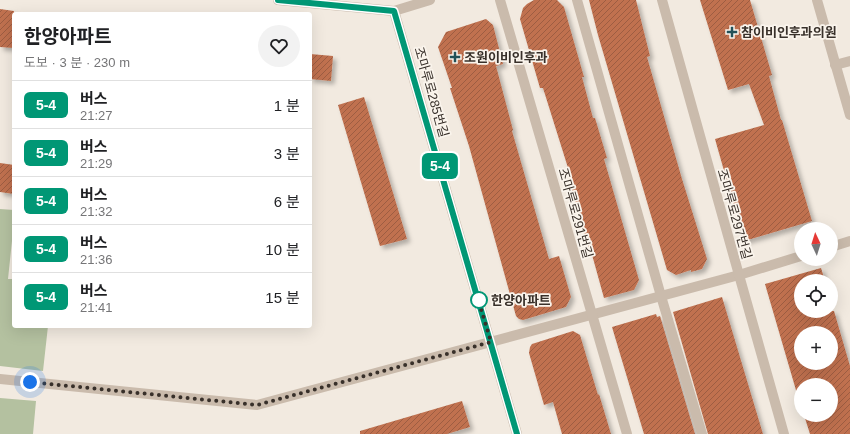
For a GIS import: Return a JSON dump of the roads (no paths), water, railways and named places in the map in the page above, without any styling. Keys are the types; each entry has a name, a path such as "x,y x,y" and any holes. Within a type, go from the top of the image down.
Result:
{"street":[{"path":"278,0 394,11 430,0"},
{"name":"조마루로291번길","path":"500,0 627,434"},
{"path":"577,0 661,296 702,434"},
{"name":"조마루로297번길","path":"662,0 784,434"},
{"path":"816,0 850,115"},
{"name":"조마루로285번길","path":"394,11 517,434"},
{"path":"835,65 850,61"},
{"path":"838,245 850,241"},
{"path":"0,379 257,405 739,275 794,258"}],"place":[{"name":"참이비인후과의원","path":"732,32"},
{"name":"조원이비인후과","path":"455,57"},
{"name":"한양아파트","path":"479,300"}]}
